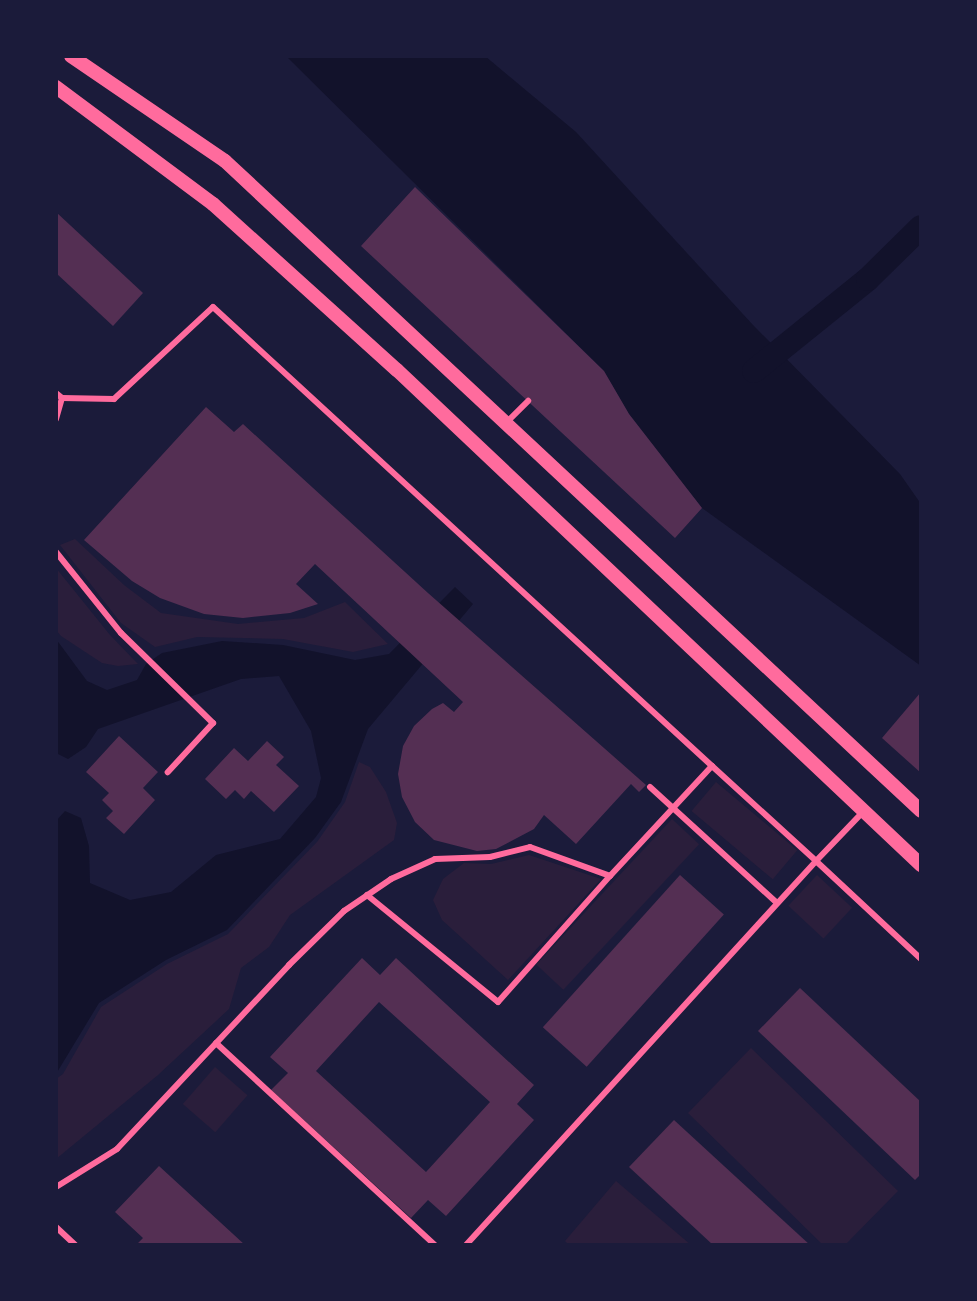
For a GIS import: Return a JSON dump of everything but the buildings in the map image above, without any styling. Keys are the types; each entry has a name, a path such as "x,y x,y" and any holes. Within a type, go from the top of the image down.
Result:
{"street":[{"path":"71,56 225,161 921,811"},
{"path":"56,87 224,214 409,381 921,865"}],"lane":[{"path":"56,419 59,396 114,399 213,307 921,959"},
{"path":"507,422 528,401"},
{"path":"56,552 121,633 213,723 168,772"},
{"path":"367,895 498,1002 712,766"},
{"path":"650,787 777,903"},
{"path":"466,1245 864,811"},
{"path":"56,1187 117,1149 311,943 344,911 391,879 435,859 490,857 530,847 610,876"},
{"path":"216,1043 435,1245"},
{"path":"56,1227 75,1245"}],"shaded area":[{"path":"286,56 485,56 576,132 753,325 900,474 921,504 921,666 702,508 629,414 604,371"},
{"path":"75,539 124,585 161,613 238,624 304,618 345,602 388,644 353,652 283,639 197,637 155,647 121,623 60,545"},
{"path":"56,568 110,635 138,664 118,666 102,663 61,636 56,630"},
{"path":"455,587 473,604 368,729 341,802 315,838 227,930 166,960 99,1003 56,1074 56,821 65,811 81,818 89,846 90,883 130,900 171,892 216,855 280,839 316,797 321,778 311,731 279,676 241,679 98,729 86,747 68,759 56,753 56,639 87,681 107,690 137,680 146,664 162,653 222,641 283,645 355,660 389,654"},
{"path":"359,762 370,767 386,792 397,823 394,840 290,915 269,947 241,968 229,1009 158,1075 56,1159 56,1079 63,1074 101,1007 167,964 228,934 317,842 345,802"},
{"path":"716,782 797,850 773,879 692,811"},
{"path":"672,819 699,844 563,990 536,965"},
{"path":"529,855 601,879 508,980 442,920 433,900 443,879 464,863 491,864"},
{"path":"817,875 852,908 823,938 788,906"},
{"path":"751,1048 898,1191 845,1245 823,1245 688,1113"},
{"path":"215,1067 247,1095 215,1132 183,1104"},
{"path":"616,1181 691,1245 569,1245 565,1241"}],"waterway":[{"path":"754,371 868,279 921,227"}]}
